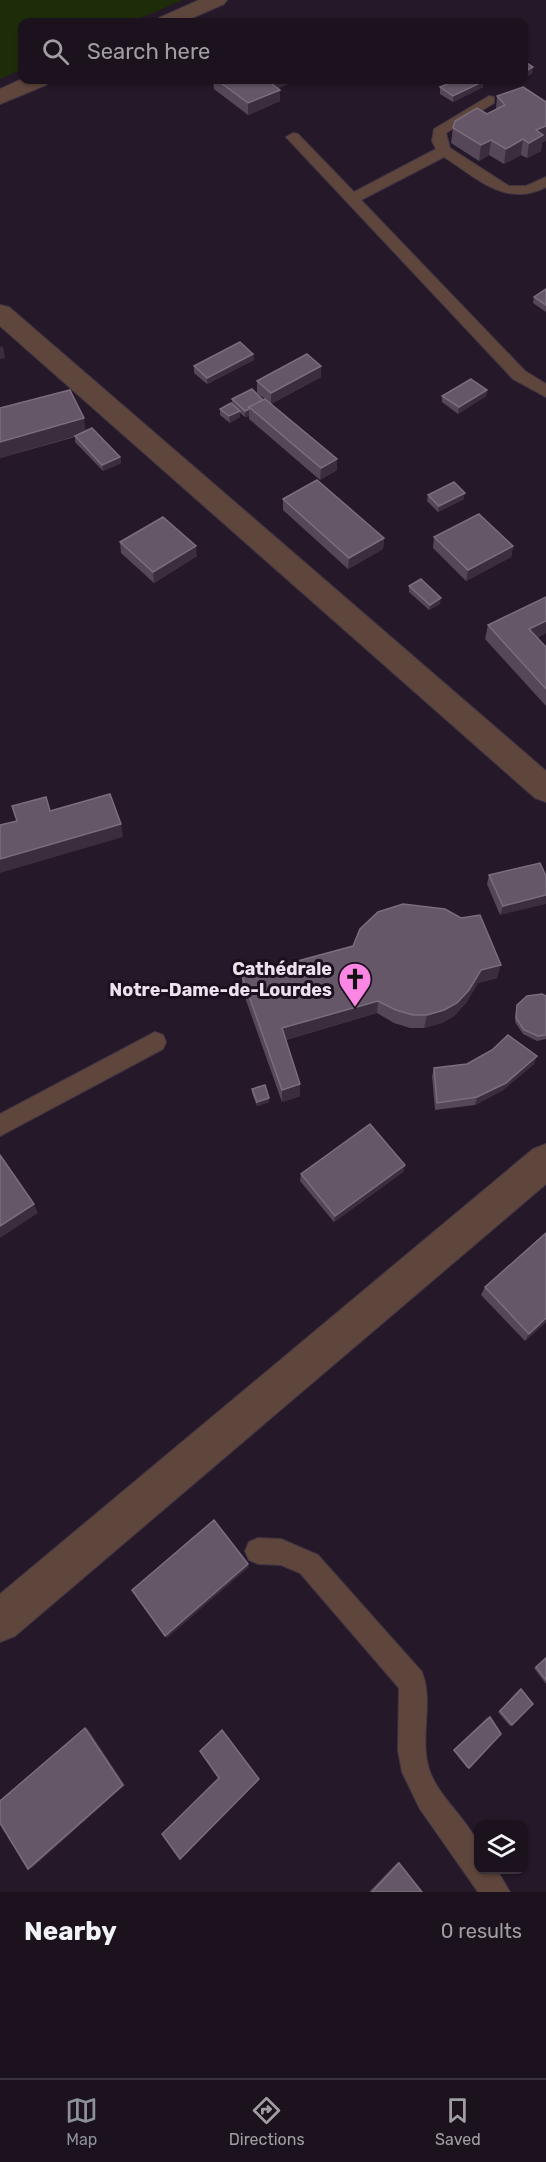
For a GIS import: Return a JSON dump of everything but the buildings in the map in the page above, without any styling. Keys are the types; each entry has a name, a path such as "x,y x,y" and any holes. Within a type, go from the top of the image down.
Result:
{"street":[{"path":"175,18 217,0"},
{"path":"0,97 29,84"},
{"path":"0,313 546,789"},
{"path":"0,1621 546,1161"}],"lane":[{"path":"489,100 439,132 439,141 444,151 506,190 529,190 546,181"},
{"path":"293,137 519,375 546,391"},
{"path":"352,199 444,151"},
{"path":"0,1126 155,1042"},
{"path":"258,1551 281,1552 309,1564 412,1682 415,1701 411,1728 413,1763 424,1789 474,1861"},
{"path":"483,1874 496,1892"}],"green space":[{"path":"0,0 183,0 140,18 18,18 18,71 0,79"}],"place":[{"name":"Cathédrale Notre-Dame-de-Lourdes","path":"355,1008"}]}
